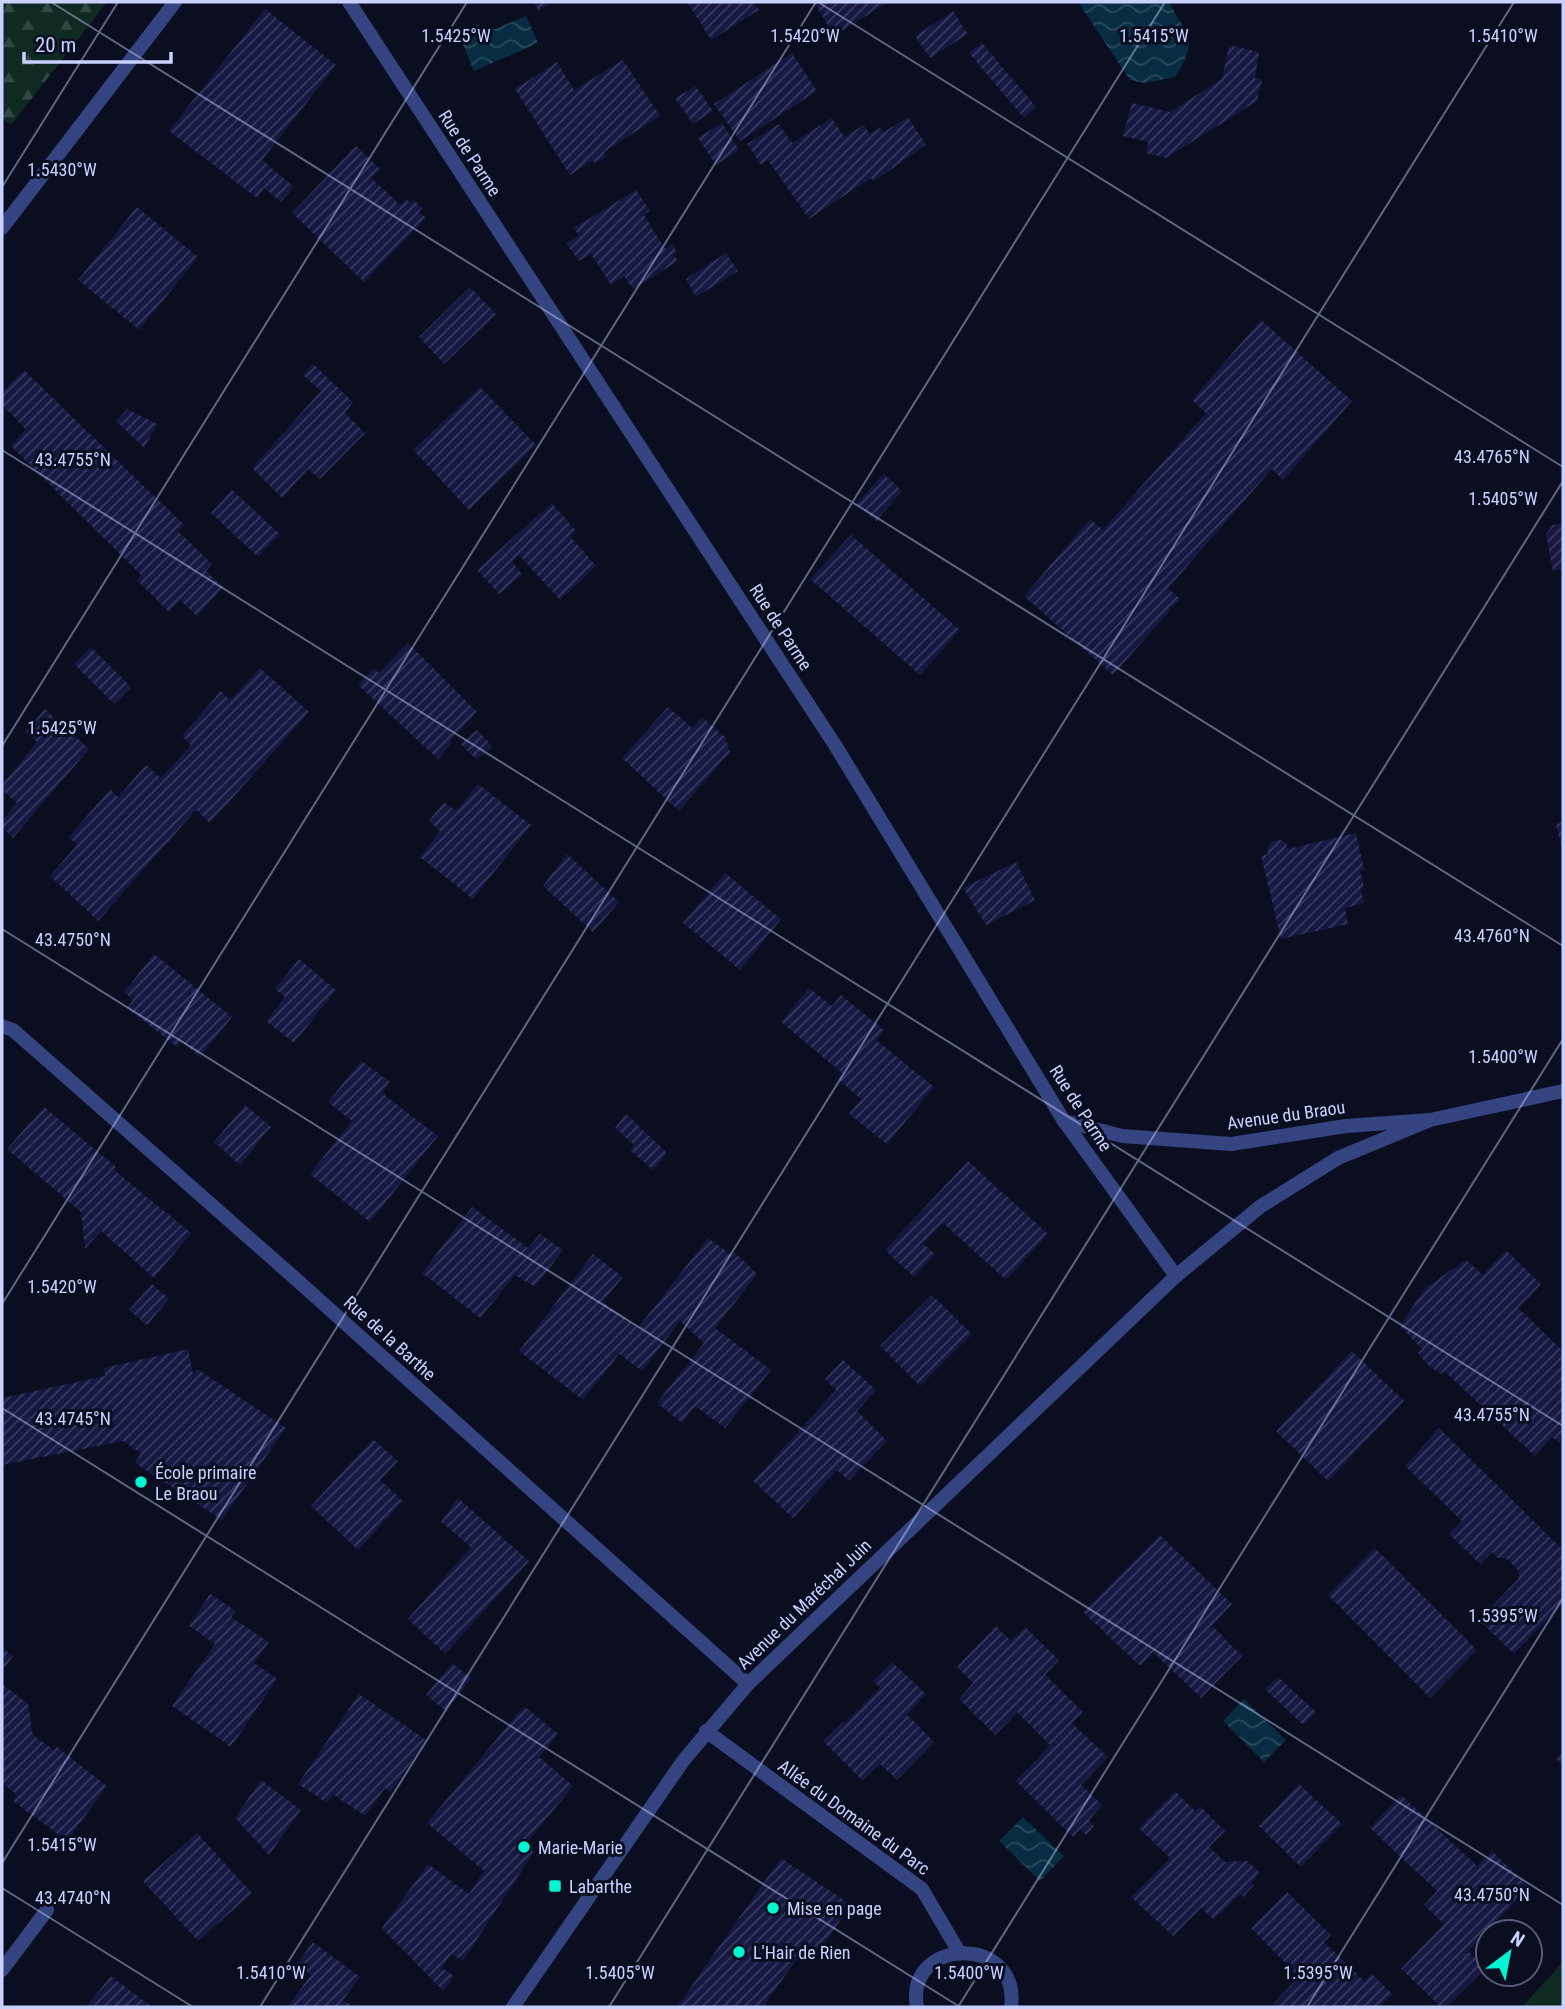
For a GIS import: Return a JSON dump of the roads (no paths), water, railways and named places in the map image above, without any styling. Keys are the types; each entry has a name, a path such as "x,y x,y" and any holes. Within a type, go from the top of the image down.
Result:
{"street":[{"path":"2,228 175,2"},
{"name":"Rue de Parme","path":"349,2 835,745 1064,1121 1176,1276"},
{"name":"Rue de la Barthe","path":"2,1026 13,1030 298,1281 748,1684"},
{"name":"Avenue du Braou","path":"1064,1121 1122,1136 1231,1144 1346,1126 1430,1120 1563,1091"},
{"name":"Avenue du Braou","path":"1176,1276 1261,1206 1338,1158 1430,1120"},
{"name":"Avenue du Maréchal Juin","path":"513,2007 706,1731 748,1684 1176,1276"},
{"name":"Allée du Domaine du Parc","path":"706,1731 922,1889 959,1952"},
{"path":"2,1970 47,1910"},
{"path":"917,2007 917,1988 923,1974 932,1963 945,1955 959,1952 976,1953 1003,1972 1010,1987 1011,2007"}],"water":[{"path":"1078,2 1169,2 1186,31 1189,46 1175,77 1145,83 1130,80"},
{"path":"526,16 538,43 474,71 462,42 467,39 466,32 474,24 480,26 485,33"},
{"path":"1244,1699 1286,1740 1264,1762 1223,1721"},
{"path":"1023,1817 1064,1856 1040,1881 999,1841"}],"place":[{"name":"École primaire Le Braou","path":"141,1482"},
{"name":"Marie-Marie","path":"524,1847"},
{"name":"Labarthe","path":"555,1886"},
{"name":"Mise en page","path":"773,1908"},
{"name":"L'Hair de Rien","path":"739,1952"}]}
